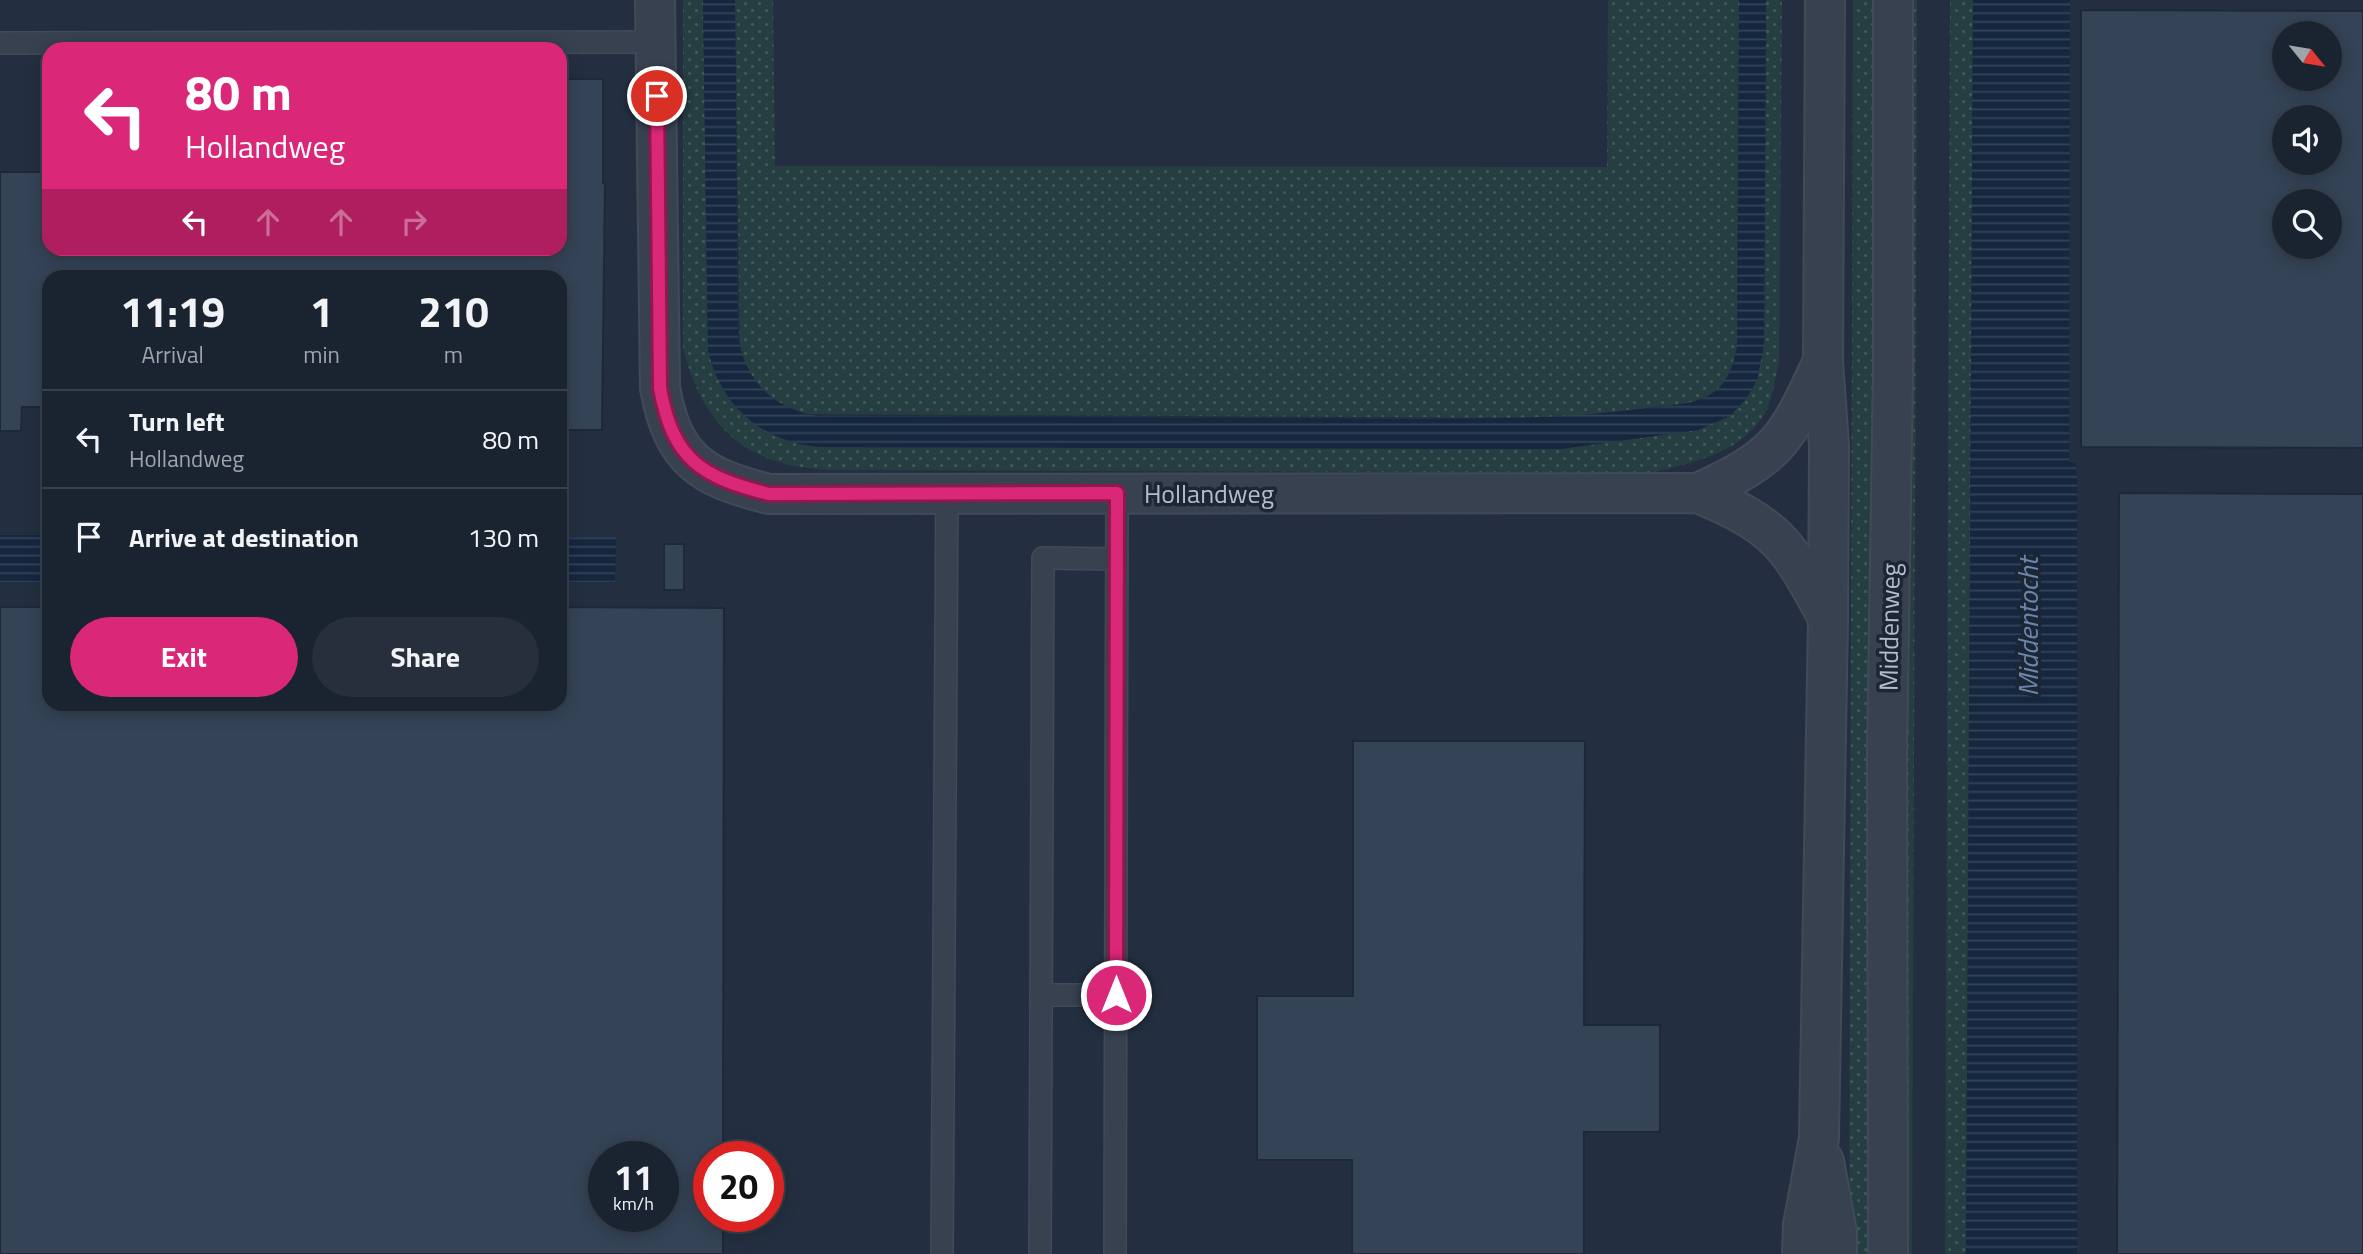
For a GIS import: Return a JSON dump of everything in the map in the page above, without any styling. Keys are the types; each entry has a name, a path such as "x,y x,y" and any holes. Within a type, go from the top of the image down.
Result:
{"street":[{"name":"Hollandweg","path":"655,0 660,388 666,419 679,443 692,460 715,478 769,494 1698,494 1743,512 1768,529 1794,556 1828,618"},
{"path":"1802,1254 1803,1226 1819,1139 1829,446 1823,361 1825,0"},
{"name":"Middenweg","path":"1888,1254 1887,753 1893,372 1893,0"},
{"name":"Hollandweg","path":"1698,494 1745,472 1771,453 1793,424 1823,361"},
{"path":"1819,1139 1837,1233 1837,1254"}],"lane":[{"path":"567,42 655,42"},
{"path":"0,43 42,43"},
{"path":"942,1254 947,492"},
{"path":"1115,1254 1117,493"},
{"path":"1040,1254 1043,558 1117,559"},
{"path":"1041,995 1116,995"}],"green space":[{"path":"683,0 703,0 708,350 714,370 734,404 747,418 780,438 820,447 1561,449 1698,430 1764,346 1766,0 1782,0 1779,362 1769,404 1749,433 1735,444 1703,459 1652,473 828,470 799,467 774,460 751,450 732,437 716,420 692,376 683,348"},
{"path":"735,0 773,0 775,166 1607,167 1608,0 1739,0 1737,347 1731,369 1717,389 1689,403 1557,418 805,414 765,392 740,354"},
{"path":"1853,0 1880,0 1874,1254 1849,1254"},
{"path":"1902,0 1917,0 1912,1254 1897,1254"},
{"path":"1950,0 1973,0 1966,1254 1945,1254"}],"water":[{"path":"703,0 735,0 738,335 741,351 754,379 763,390 787,407 817,416 1399,419 1551,417 1642,409 1697,401 1712,394 1723,384 1737,347 1739,0 1766,0 1764,346 1757,380 1746,399 1730,416 1698,430 1561,449 820,447 780,438 747,418 734,404 714,370 708,350"},
{"name":"Middentocht","path":"1973,0 2070,0 2069,462 2076,463 2077,477 2077,1254 1966,1254"},
{"path":"0,535 42,535 42,582 0,582"},
{"path":"567,537 616,537 615,582 567,582"}],"building":[{"path":"2081,10 2363,11 2363,448 2081,447"},
{"path":"567,79 603,79 605,183 602,430 567,430 567,270 42,270 42,407 22,407 21,431 0,431 0,172 42,172 42,256 567,256"},
{"path":"2119,493 2363,494 2363,1254 2117,1254"},
{"path":"664,544 684,544 684,590 664,590"},
{"path":"0,607 42,607 42,711 567,711 567,607 724,608 723,1141 693,1141 693,1232 723,1232 723,1254 0,1254"},
{"path":"1353,741 1585,741 1584,1025 1660,1025 1660,1132 1584,1132 1584,1254 1352,1254 1352,1160 1257,1160 1257,996 1353,996"}],"route":[{"path":"657,96 660,388 666,419 692,460 715,478 769,494 1117,493 1116,995"}]}
